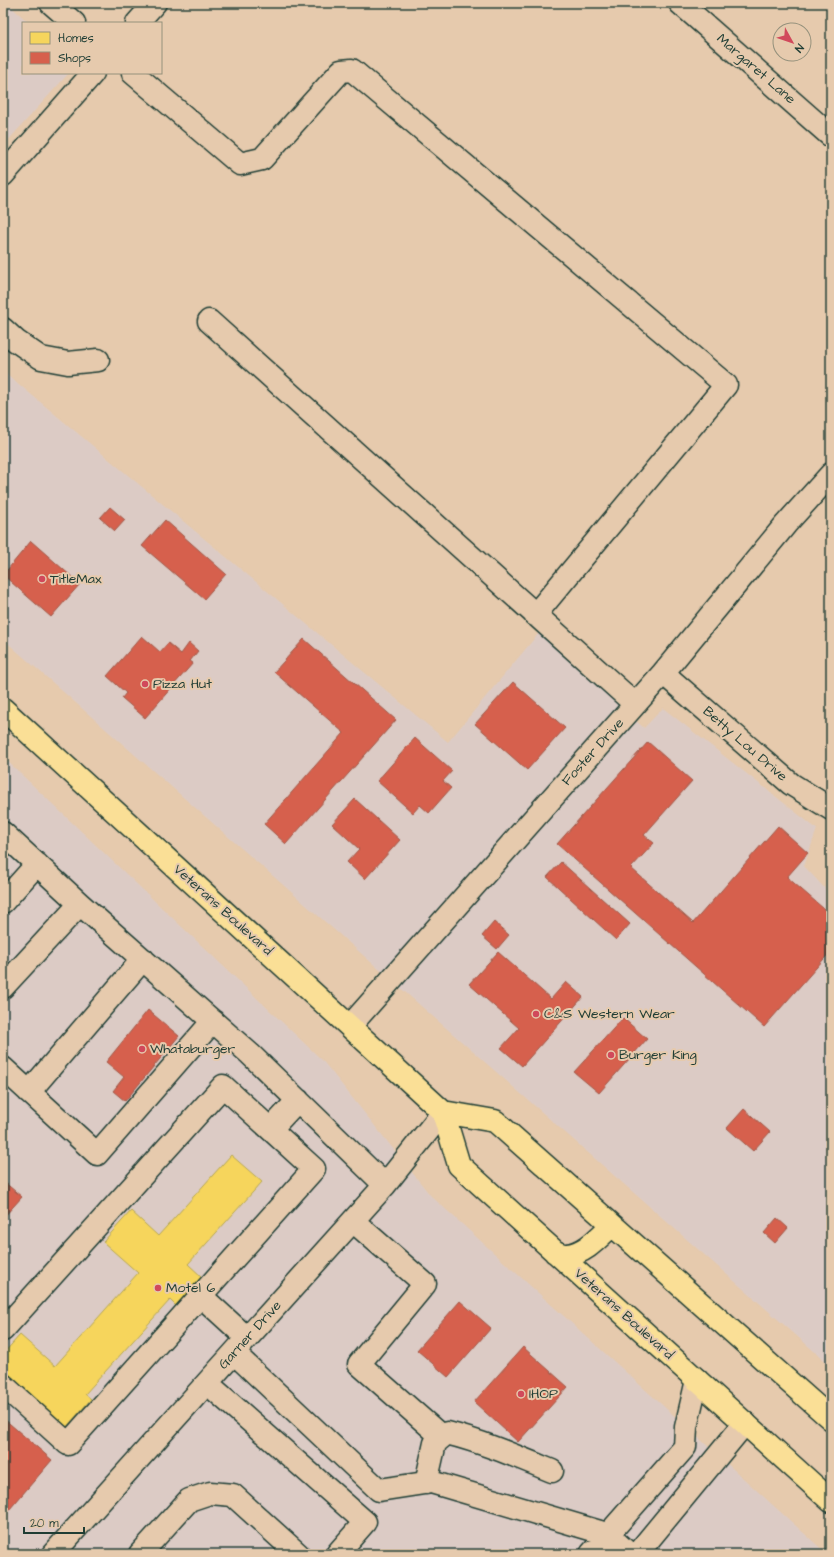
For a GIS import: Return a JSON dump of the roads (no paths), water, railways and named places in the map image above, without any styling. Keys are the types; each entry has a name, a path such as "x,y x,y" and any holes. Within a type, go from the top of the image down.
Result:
{"main road":[{"name":"Veterans Boulevard","path":"3,709 443,1112 459,1165 831,1501"},
{"path":"443,1112 495,1121 831,1419"},
{"path":"555,1252 567,1256 580,1251 595,1242 612,1225"}],"street":[{"path":"51,3 73,22"},
{"path":"138,22 155,3"},
{"name":"Margaret Lane","path":"680,3 831,136"},
{"path":"134,74 240,164 262,159 342,72 352,70 726,386 535,615"},
{"path":"3,175 91,74"},
{"path":"208,321 635,704"},
{"path":"3,329 16,341 41,358 68,363 98,360"},
{"name":"Foster Drive","path":"350,1026 663,673 786,524 831,474"},
{"name":"Betty Lou Drive","path":"663,673 791,784 831,809"},
{"path":"3,832 80,904 250,1054 385,1185"},
{"path":"3,902 37,864"},
{"path":"3,988 80,904"},
{"path":"29,1092 143,959"},
{"path":"3,1068 97,1154 213,1021"},
{"path":"3,1330 223,1086 314,1169 68,1444 3,1385"},
{"path":"271,1130 298,1100"},
{"name":"Garner Drive","path":"53,1554 385,1185 443,1112"},
{"path":"353,1220 425,1284 359,1364 442,1437"},
{"path":"200,1296 240,1346 379,1490 431,1482 607,1534 629,1554"},
{"path":"590,1554 662,1475 685,1447 686,1427 697,1380"},
{"path":"207,1383 365,1522 337,1554"},
{"path":"637,1554 745,1423"},
{"path":"426,1482 435,1443 447,1433 464,1437 552,1471"},
{"path":"140,1554 189,1500 210,1493 233,1495 298,1554"}],"place":[{"name":"TitleMax","path":"42,579"},
{"name":"Pizza Hut","path":"145,684"},
{"name":"C&S Western Wear","path":"536,1014"},
{"name":"Whataburger","path":"142,1049"},
{"name":"Burger King","path":"611,1055"},
{"name":"Motel 6","path":"158,1288"},
{"name":"IHOP","path":"521,1394"}]}
